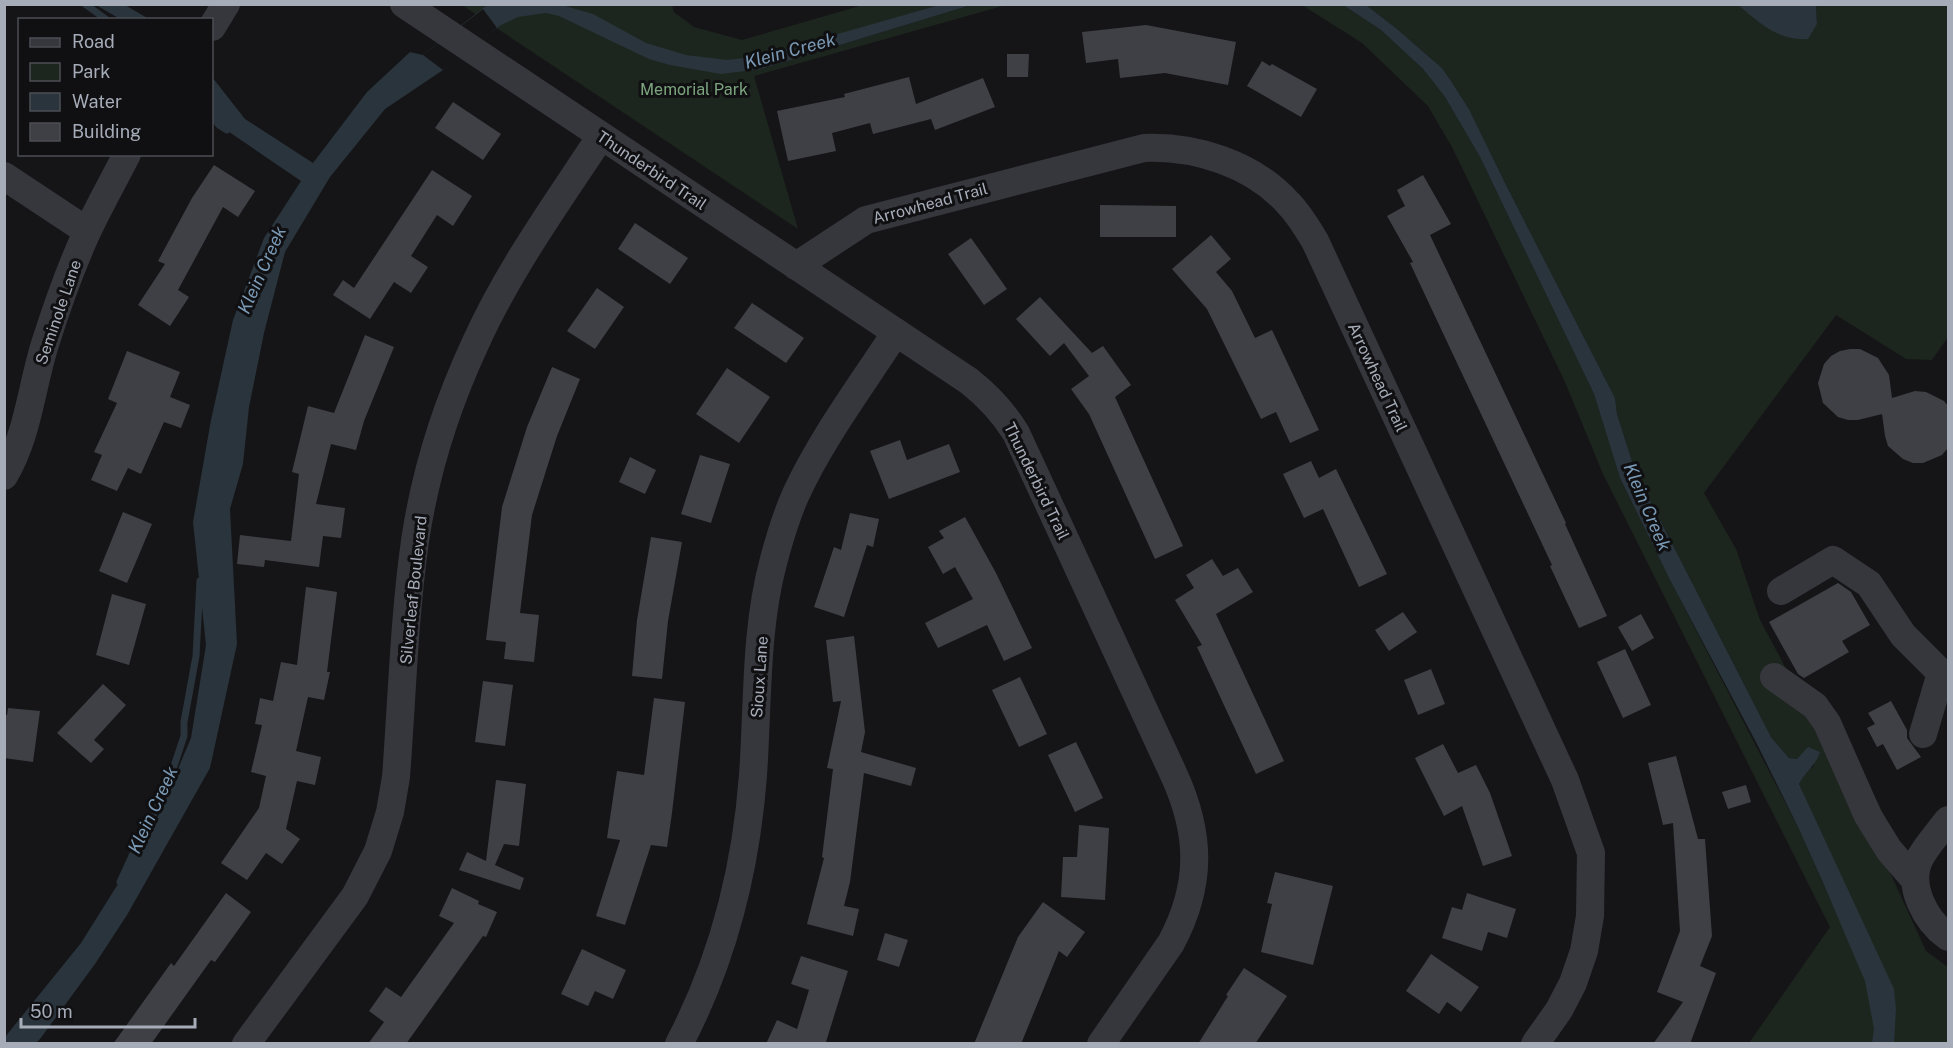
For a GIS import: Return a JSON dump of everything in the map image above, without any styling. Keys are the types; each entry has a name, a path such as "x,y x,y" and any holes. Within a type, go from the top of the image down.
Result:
{"street":[{"path":"213,25 226,4"},
{"name":"Thunderbird Trail","path":"404,4 969,381 989,397 1006,417 1016,433 1174,775 1194,832 1195,855 1191,890 1185,912 1170,943 1101,1044"},
{"name":"Silverleaf Boulevard","path":"246,1044 355,896 378,850 390,812 396,777 415,540 428,480 446,415 475,342 522,256 601,136"},
{"name":"Arrowhead Trail","path":"796,266 866,220 1144,148 1163,147 1197,152 1221,159 1248,172 1287,202 1302,221 1320,252 1565,780 1591,853 1590,916 1584,951 1573,983 1559,1011 1535,1044"},
{"name":"Seminole Lane","path":"4,476 22,439 44,348 61,296 87,231 127,156"},
{"path":"4,176 87,231"},
{"name":"Sioux Lane","path":"679,1044 710,977 725,932 745,847 753,777 762,636 767,593 780,536 796,495 817,456 896,332"},
{"path":"1781,591 1833,560 1869,584 1903,635 1945,670 1923,734"},
{"path":"1773,677 1815,706 1827,723 1868,816 1889,849 1915,880"},
{"path":"1948,819 1920,859 1915,880 1919,898 1926,913 1948,937"}],"green space":[{"name":"Memorial Park","path":"462,5 672,5 674,12 694,27 742,40 863,5 939,5 803,45 748,57 761,69 971,5 1006,5 754,76 798,229"},
{"path":"1302,5 1343,5 1381,30 1423,69 1445,97 1480,157 1594,394 1620,478 1671,582 1798,827 1842,926 1863,924 1799,784 1805,772 1814,766 1804,753 1797,759 1789,758 1771,737 1635,471 1617,414 1615,398 1469,109 1442,68 1366,5 1738,5 1755,18 1817,24 1816,5 1948,5 1948,337 1932,360 1906,359 1836,315 1704,493 1736,549 1760,620 1789,674 1830,707 1897,841 1882,855 1926,951 1948,967 1948,1043 1749,1043 1830,927 1603,474 1565,382 1453,149 1428,106 1362,43"}],"water":[{"path":"96,5 125,5 147,18 118,18"},
{"path":"487,5 562,5 593,14 646,43 686,55 727,60 761,56 939,5 971,5 761,69 721,74 649,59 559,16 546,13 518,17 501,25 443,70 385,109 330,177 285,252 264,333 249,407 243,464 230,509 237,644 210,768 127,915 95,964 40,1039 36,1043 5,1044 5,1037 81,943 153,828 191,738 206,645 193,522 211,420 233,320 264,238 301,181 219,125 213,117 213,78 245,119 313,163 367,92 410,52 423,55"},
{"path":"1343,5 1366,5 1397,29 1442,68 1469,109 1615,398 1617,414 1635,471 1771,737 1789,758 1797,759 1808,747 1820,752 1799,784 1894,989 1896,1009 1894,1043 1872,1043 1874,1029 1865,981 1824,885 1758,746 1671,582 1620,478 1594,394 1480,157 1445,97 1423,69 1381,30"},
{"path":"1738,5 1816,5 1817,24 1808,39 1788,37 1770,30"}],"pier":[{"path":"483,9 497,28 470,50 443,70 423,55"}],"building":[{"path":"1146,25 1236,42 1228,85 1165,73 1120,78 1118,59 1086,63 1082,32"},
{"path":"1007,54 1029,54 1028,77 1007,77"},
{"path":"1262,61 1270,66 1272,64 1317,89 1301,117 1247,86"},
{"path":"909,77 916,104 983,78 995,107 935,130 931,119 873,134 870,123 832,133 836,151 788,161 777,111 845,97 844,94"},
{"path":"453,102 501,134 483,160 435,128"},
{"path":"214,165 255,191 238,217 223,207 178,290 189,297 170,326 138,305 165,264 158,261 192,198"},
{"path":"432,170 472,196 453,226 437,215 411,256 428,267 411,293 394,282 370,319 333,295 343,280 354,288"},
{"path":"1423,175 1451,224 1430,235 1566,523 1607,616 1579,628 1550,566 1552,565 1410,263 1413,262 1387,216 1405,206 1397,190"},
{"path":"1100,205 1176,206 1176,237 1100,237"},
{"path":"635,223 688,258 670,284 618,249"},
{"path":"1211,235 1231,259 1216,272 1232,291 1255,338 1272,330 1319,430 1290,443 1276,412 1261,419 1207,309 1172,269"},
{"path":"971,238 1007,289 984,305 948,254"},
{"path":"597,288 624,307 595,349 567,331"},
{"path":"1040,297 1092,353 1103,346 1131,385 1115,397 1183,546 1155,559 1089,414 1071,389 1089,376 1064,343 1050,356 1016,319"},
{"path":"752,303 804,338 786,363 734,328"},
{"path":"365,335 394,347 364,421 356,450 331,444 316,504 345,508 341,538 323,536 319,567 265,560 264,567 237,564 240,535 291,541 299,474 292,472 308,406 334,413"},
{"path":"1850,349 1860,349 1878,358 1889,375 1892,398 1915,391 1926,392 1944,401 1948,406 1948,448 1942,455 1923,463 1913,463 1903,459 1888,446 1882,414 1848,420 1838,417 1823,403 1818,383 1824,364 1831,356"},
{"path":"127,351 180,372 170,397 190,405 181,428 164,422 141,474 128,468 117,491 91,480 102,455 94,452 117,403 108,399"},
{"path":"552,367 580,379 557,436 532,515 520,613 539,615 534,662 504,659 506,642 486,640 502,507 527,427"},
{"path":"727,368 770,397 739,443 696,414"},
{"path":"900,440 907,460 949,444 960,472 889,499 870,451"},
{"path":"700,455 730,464 711,523 681,514"},
{"path":"630,457 656,470 645,494 619,482"},
{"path":"1311,461 1319,478 1336,469 1387,574 1359,587 1323,509 1304,518 1283,474"},
{"path":"123,512 152,524 127,583 99,571"},
{"path":"850,513 879,519 873,547 867,545 844,617 814,607 834,547 841,550"},
{"path":"965,517 996,573 1032,648 1004,661 987,625 938,648 925,623 973,599 955,567 943,574 928,547 944,538 939,531"},
{"path":"651,537 682,542 668,621 662,679 632,676 637,620"},
{"path":"1212,559 1223,576 1238,568 1253,592 1216,614 1284,761 1256,774 1197,647 1202,645 1175,600 1194,588 1186,575"},
{"path":"1838,583 1851,592 1870,625 1842,641 1849,652 1804,678 1798,674 1769,622"},
{"path":"306,587 337,592 327,672 330,672 324,700 308,697 296,751 321,757 315,785 297,781 286,829 300,839 282,864 266,853 247,880 221,863 259,808 266,776 251,772 262,725 255,724 260,698 273,701 281,662 297,665"},
{"path":"112,594 146,604 129,665 96,655"},
{"path":"1403,612 1417,632 1389,651 1375,630"},
{"path":"1641,614 1654,638 1632,651 1618,627"},
{"path":"854,636 865,732 861,752 916,768 911,786 864,773 850,882 844,906 859,909 853,936 807,924 824,858 822,857 833,769 827,768 841,701 833,702 826,640"},
{"path":"1625,649 1651,705 1623,718 1597,662"},
{"path":"1431,669 1445,704 1418,715 1404,680"},
{"path":"1020,677 1047,734 1019,747 992,690"},
{"path":"483,681 513,685 505,746 475,742"},
{"path":"103,684 126,705 94,740 104,749 91,763 57,733"},
{"path":"654,698 685,702 672,813 667,847 651,845 625,925 596,916 620,840 607,838 617,771 644,775"},
{"path":"1891,701 1907,730 1907,738 1921,757 1897,770 1883,744 1877,747 1867,728 1875,724 1868,713"},
{"path":"8,708 40,711 33,762 4,758 4,715 7,715"},
{"path":"1076,742 1103,798 1075,812 1048,755"},
{"path":"1443,744 1458,773 1476,765 1490,793 1512,856 1483,866 1462,806 1444,816 1415,758"},
{"path":"1676,756 1698,839 1705,839 1712,936 1700,966 1716,973 1690,1044 1653,1044 1683,1002 1657,992 1680,931 1673,823 1663,825 1648,763"},
{"path":"496,780 526,784 519,846 504,844 495,865 524,878 520,890 459,870 467,852 486,861"},
{"path":"1746,785 1751,802 1728,809 1722,792"},
{"path":"1079,825 1109,828 1105,900 1061,897 1063,857 1077,857"},
{"path":"1275,872 1333,886 1313,965 1261,952 1272,904 1267,903"},
{"path":"452,888 479,901 478,904 497,912 486,937 483,936 406,1044 368,1044 384,1022 369,1011 386,987 401,997 454,923 439,916"},
{"path":"226,893 251,912 215,962 211,960 151,1044 113,1044 171,963 174,966"},
{"path":"1467,893 1516,909 1507,938 1488,932 1482,951 1442,938 1452,907 1462,910"},
{"path":"1043,902 1085,932 1067,957 1059,951 1021,1044 974,1044 1018,937"},
{"path":"885,933 908,940 899,967 877,960"},
{"path":"582,949 626,970 613,999 595,991 588,1006 561,994"},
{"path":"1431,954 1479,987 1461,1012 1447,1002 1439,1014 1406,991"},
{"path":"801,956 848,971 826,1042 830,1044 766,1044 777,1020 797,1029 809,990 791,984"},
{"path":"1244,968 1287,996 1255,1044 1198,1044 1228,996 1226,995"}],"waterway":[{"path":"85,4 104,18"},
{"path":"213,118 227,130"},
{"name":"Klein Creek","path":"120,882 166,790 184,736 184,722 196,656 200,581"}]}
